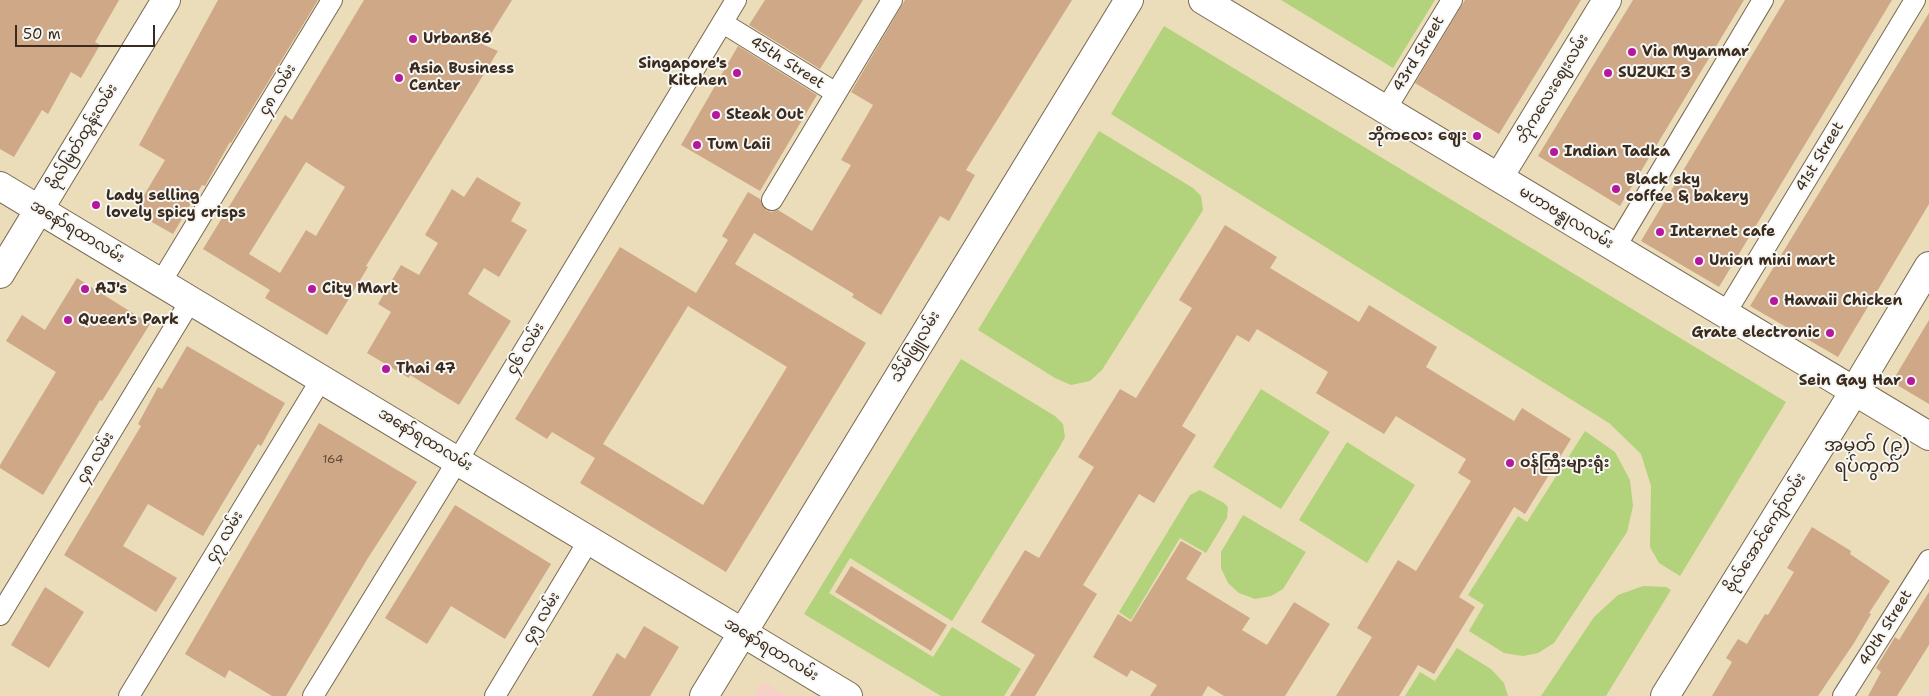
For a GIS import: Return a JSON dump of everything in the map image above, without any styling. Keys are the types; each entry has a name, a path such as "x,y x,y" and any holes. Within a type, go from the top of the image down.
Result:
{"main road":[{"name":"ဗိုလ်မြတ်ထွန်းလမ်း","path":"0,274 166,0"},
{"name":"သိမ်ဖြူလမ်း","path":"704,696 1129,0"},
{"name":"မဟာဗန္ဓုလလမ်း","path":"1202,0 1929,436"},
{"name":"ဘိုကလေးဈေးလမ်း","path":"1499,177 1607,0"},
{"name":"အနော်ရထာလမ်း","path":"0,186 848,696"},
{"name":"ဗိုလ်အောင်ကျော်လမ်း","path":"1666,696 1929,266"}],"street":[{"name":"၄၈ လမ်း","path":"161,282 332,0"},
{"name":"၄၆ လမ်း","path":"313,696 736,0"},
{"name":"45th Street","path":"723,23 836,93 892,0"},
{"name":"43rd Street","path":"1386,109 1452,0"},
{"path":"1615,248 1763,0"},
{"name":"41st Street","path":"1725,314 1915,0"},
{"path":"772,200 836,93"},
{"name":"၄၈ လမ်း","path":"0,615 191,300"},
{"name":"၄၇ လမ်း","path":"129,696 322,378"},
{"name":"၄၅ လမ်း","path":"495,696 589,540"},
{"name":"40th Street","path":"1843,696 1929,560"}],"shaded area":[{"path":"763,681 787,696 754,696"}],"green space":[{"path":"1281,0 1435,0 1393,68"},
{"path":"1164,26 1786,402 1680,576 1659,563 1650,547 1651,486 1641,454 1609,423 1111,114"},
{"path":"1099,131 1193,188 1201,196 1203,210 1102,370 1090,381 1071,385 1055,378 978,330"},
{"path":"961,359 1055,416 1063,424 1065,437 1059,448 952,621 850,558 829,593 933,657 952,627 1021,669 1004,696 941,696 804,614"},
{"path":"1261,389 1330,432 1281,509 1213,467"},
{"path":"1585,431 1615,452 1630,480 1633,506 1627,532 1554,643 1538,653 1523,656 1504,653 1469,631 1484,605 1468,595 1518,516 1527,522"},
{"path":"1347,442 1415,485 1367,563 1299,520"},
{"path":"1200,490 1228,507 1227,518 1206,553 1180,538 1131,620 1119,612 1190,495"},
{"path":"1243,515 1306,552 1283,589 1271,596 1255,599 1239,593 1228,583 1221,568 1221,552"},
{"path":"1643,586 1666,587 1671,590 1606,696 1541,696 1594,617 1618,595"},
{"path":"1457,648 1491,669 1504,683 1508,696 1405,696 1420,672 1435,681"}],"building":[{"path":"0,0 119,0 95,42 100,45 81,78 71,72 48,114 42,110 14,157 0,149"},
{"path":"218,0 318,0 205,186 202,185 173,234 134,212 165,160 139,145"},
{"path":"364,0 512,0 484,45 498,51 366,266 368,267 327,335 265,298 270,290 203,249 285,115 292,120","holes":["306,162 345,187 316,236 306,230 280,273 249,254"]},
{"path":"765,0 863,0 820,69 749,25"},
{"path":"905,0 1072,0 966,170 975,175 949,221 940,216 881,315 852,297 854,294 754,233 735,264 866,343 726,572 580,483 595,458 552,432 547,439 515,419 620,247 696,293 728,240 722,236 748,192 760,199 766,210 771,212 778,210 812,231 851,165 841,160 873,105 851,92","holes":["688,306 787,367 703,505 603,444"]},
{"path":"1465,0 1581,0 1499,134 1415,83"},
{"path":"1633,0 1744,0 1620,206 1538,156"},
{"path":"1785,0 1892,0 1719,287 1641,241"},
{"path":"1929,13 1929,204 1838,357 1750,306"},
{"path":"738,46 817,95 760,191 681,145"},
{"path":"477,177 521,203 511,221 527,230 499,277 484,268 468,294 511,321 459,405 410,375 409,378 367,353 391,312 378,304 401,265 419,275 438,243 425,235 452,189 464,197"},
{"name":"ဝန်ကြီးများရုံး","path":"1225,225 1277,257 1270,268 1359,322 1369,305 1437,347 1426,367 1514,421 1522,408 1571,439 1525,514 1514,507 1459,597 1475,607 1434,674 1418,665 1399,696 1336,696 1372,637 1357,628 1398,560 1416,571 1471,481 1458,473 1466,459 1396,416 1384,434 1316,393 1328,372 1257,329 1249,342 1237,335 1182,426 1196,435 1154,503 1139,494 1083,585 1097,594 1035,696 1010,696 1035,655 981,622 1025,550 1039,558 1094,467 1078,457 1120,389 1136,398 1192,308 1179,300"},
{"path":"77,278 150,324 102,401 100,400 43,495 0,468 0,465 56,372 6,341 22,315 45,330"},
{"path":"1929,320 1929,404 1892,382"},
{"path":"187,346 285,403 261,446 258,444 203,536 148,504 123,546 177,578 156,612 64,555 141,426 138,424 158,387 162,389"},
{"path":"319,423 417,482 368,558 286,696 272,696 229,670 225,678 185,654"},
{"path":"455,505 551,564 505,639 451,606 427,644 385,618"},
{"path":"1812,527 1851,551 1850,554 1890,581 1869,613 1871,614 1854,643 1818,696 1712,696 1732,662 1726,658 1738,639 1747,644 1765,614 1768,615 1794,572 1787,568"},
{"path":"1181,541 1202,553 1186,579 1250,618 1242,630 1267,645 1294,602 1330,624 1285,696 1224,696 1208,686 1202,696 1150,696 1157,685 1131,670 1127,677 1093,657 1118,614 1131,622"},
{"path":"851,566 947,625 931,651 835,592"},
{"path":"45,587 84,612 49,668 11,645"},
{"path":"1929,592 1929,645 1897,696 1868,696 1881,672 1876,668 1895,637 1899,640"},
{"path":"644,626 679,647 650,696 592,696 617,653 625,659"}],"place":[{"name":"Urban86","path":"413,39"},
{"name":"Via Myanmar","path":"1632,52"},
{"name":"Singapore's Kitchen","path":"737,73"},
{"name":"SUZUKI 3","path":"1608,73"},
{"name":"Asia Business Center","path":"399,78"},
{"name":"Steak Out","path":"716,115"},
{"name":"ဘိုကလေး ဈေး","path":"1477,136"},
{"name":"Tum Laii","path":"697,145"},
{"name":"Indian Tadka","path":"1554,152"},
{"name":"Black sky coffee & bakery","path":"1616,189"},
{"name":"Lady selling lovely spicy crisps","path":"96,205"},
{"name":"Internet cafe","path":"1660,232"},
{"name":"Union mini mart","path":"1699,261"},
{"name":"AJ's","path":"85,289"},
{"name":"City Mart","path":"312,289"},
{"name":"Hawaii Chicken","path":"1774,301"},
{"name":"Queen's Park","path":"68,320"},
{"name":"Grate electronic","path":"1830,333"},
{"name":"Thai 47","path":"386,369"},
{"name":"Sein Gay Har","path":"1911,381"},
{"name":"ဝန်ကြီးများရုံး","path":"1510,463"}],"district":[{"name":"အမှတ် (၉) ရပ်ကွက်","path":"1867,456"}]}
